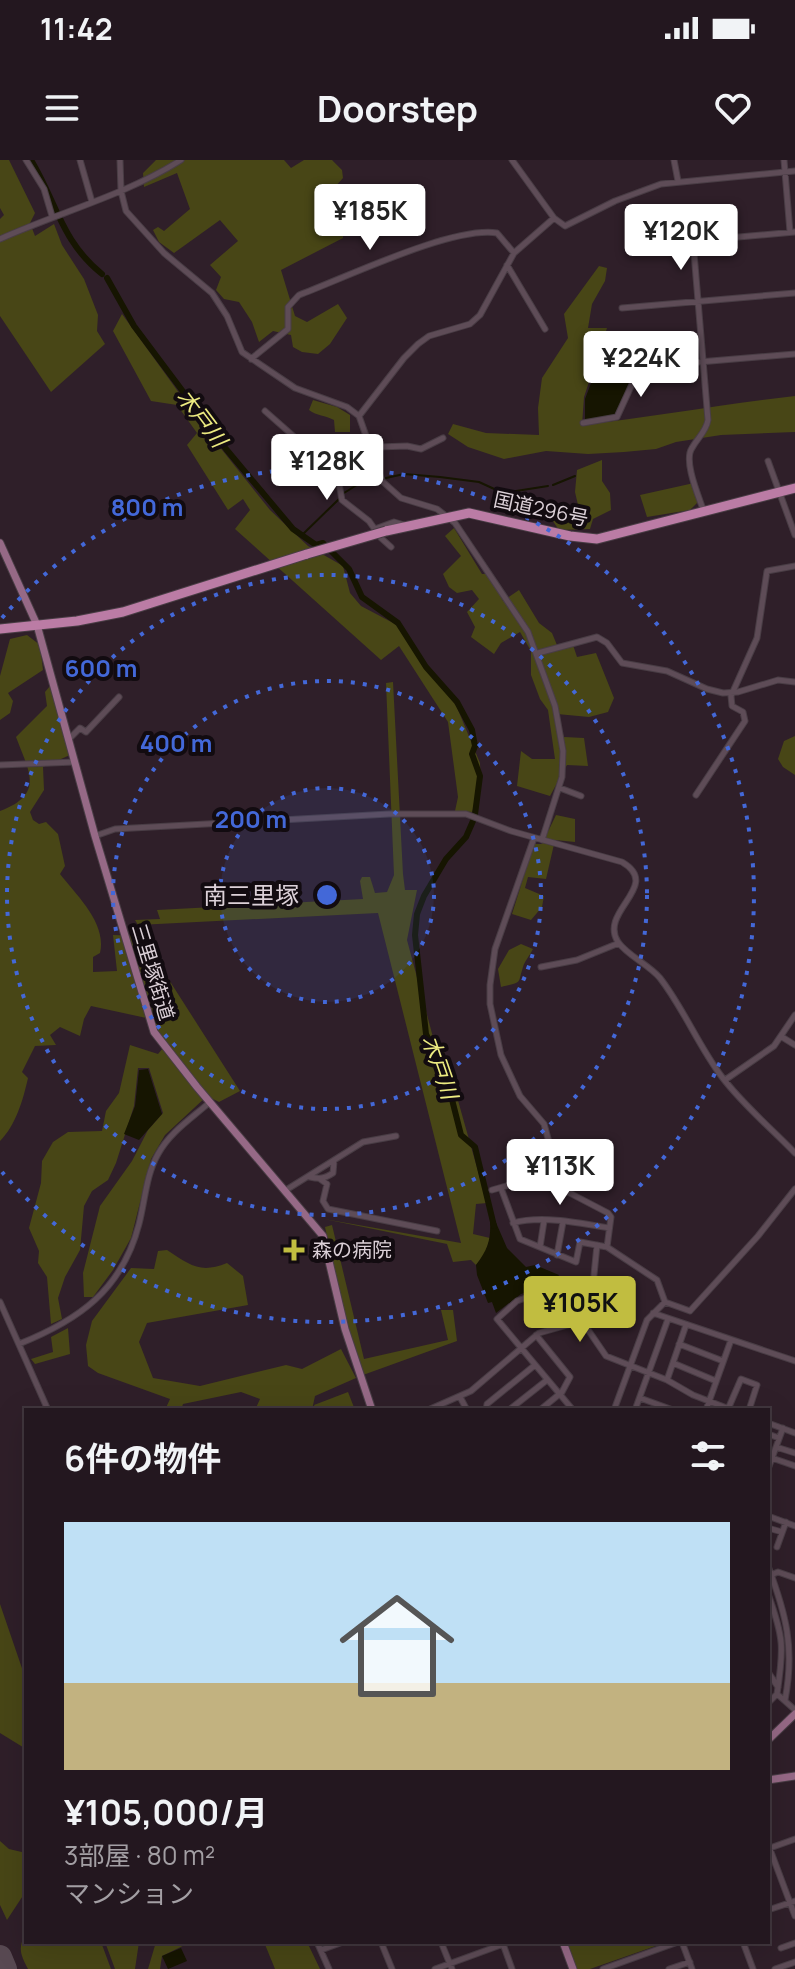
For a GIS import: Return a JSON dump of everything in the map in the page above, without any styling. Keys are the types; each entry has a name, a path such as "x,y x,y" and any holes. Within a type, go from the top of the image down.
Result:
{"highway":[{"name":"国道296号","path":"0,629 77,621 123,612 381,530 448,516 469,513 486,515 590,539 616,536 795,488"}],"main road":[{"name":"三里塚街道","path":"0,543 37,625 95,836 154,1032 313,1221 327,1246 345,1329 371,1408"},
{"path":"770,1738 794,1716"},
{"path":"770,1780 795,1776"},
{"path":"564,1944 573,1969"}],"street":[{"path":"26,160 55,215"},
{"path":"80,160 92,202"},
{"path":"120,160 121,191 126,211 164,253 212,293 227,316 242,352 303,393 347,407 359,416 382,481 410,503 437,509 448,516 469,542 528,632 555,706 564,766 560,788 542,840"},
{"path":"0,239 121,191 181,160"},
{"path":"512,160 554,218 561,225 568,226 636,192 678,181 795,171"},
{"path":"674,160 678,181"},
{"path":"704,512 689,462 692,448 704,434 708,420 693,241 792,232 784,160"},
{"path":"359,416 418,344 429,336 470,324 480,315 514,253 554,218"},
{"path":"251,359 288,329 288,307 299,295 426,245 486,231 497,233 514,253"},
{"path":"506,264 545,329"},
{"path":"622,308 795,293"},
{"path":"583,423 617,417 640,367 795,354"},
{"path":"265,411 299,441 320,449 407,446 421,449 443,438"},
{"path":"333,450 342,500 381,530 391,547"},
{"path":"768,461 795,535"},
{"path":"696,795 745,721 743,712 732,706 731,693 757,638 767,571 795,566"},
{"path":"538,653 597,637 607,643 622,663 667,671 717,692 731,693 771,682 795,682"},
{"path":"69,739 80,728 86,732 119,697"},
{"path":"0,765 75,762"},
{"path":"560,788 581,796"},
{"path":"95,836 115,829 404,814 466,814 534,838 611,858 632,869 636,879 635,888 614,925 619,943 661,980 725,1080 795,1153"},
{"path":"534,838 495,949 490,985 495,1034 520,1096 544,1124 560,1186 611,1217 607,1247"},
{"path":"541,967 577,960 619,943"},
{"path":"725,1080 782,1037 795,1015"},
{"path":"782,1037 795,1045"},
{"path":"19,1344 74,1318 109,1286 131,1250 150,1175 160,1150 174,1133 210,1102"},
{"path":"286,1190 363,1142 396,1136"},
{"path":"320,1179 333,1173 334,1161"},
{"path":"309,1177 327,1184 323,1201 328,1209 437,1231"},
{"path":"492,1190 513,1184"},
{"path":"501,1188 520,1239 576,1262 580,1242 607,1247 657,1280 665,1302"},
{"path":"665,1302 687,1310 693,1309 795,1189"},
{"path":"513,1223 544,1221 609,1228"},
{"path":"540,1247 544,1221"},
{"path":"557,1255 563,1222"},
{"path":"594,1275 597,1245"},
{"path":"562,1326 551,1289 517,1301 497,1319 570,1408"},
{"path":"0,1302 47,1408"},
{"path":"615,1408 647,1320 665,1302"},
{"path":"653,1313 795,1361"},
{"path":"636,1408 668,1319"},
{"path":"433,1408 477,1387 536,1335 582,1321 603,1353 727,1408"},
{"path":"667,1380 686,1325"},
{"path":"536,1335 570,1376 559,1394 542,1408"},
{"path":"707,1408 731,1340"},
{"path":"679,1344 723,1361"},
{"path":"673,1363 716,1381"},
{"path":"486,1408 485,1405 535,1365"},
{"path":"730,1408 741,1379 757,1385 750,1408"},
{"path":"512,1408 547,1380"},
{"path":"460,1397 466,1408"},
{"path":"640,1398 668,1408"},
{"path":"770,1424 795,1433"},
{"path":"770,1464 783,1428"},
{"path":"770,1435 779,1438"},
{"path":"776,1447 795,1453"},
{"path":"772,1458 795,1466"},
{"path":"770,1517 795,1526"},
{"path":"777,1547 786,1522"},
{"path":"770,1529 782,1532"},
{"path":"770,1572 793,1637 794,1665 785,1700"},
{"path":"771,1575 778,1572 795,1578"},
{"path":"770,1599 779,1624 783,1652 778,1690 770,1700"},
{"path":"770,1676 794,1716"},
{"path":"770,1846 795,1839"},
{"path":"770,1852 795,1916"},
{"path":"770,1909 792,1902"},
{"path":"781,1948 795,1943"},
{"path":"318,1944 329,1969"},
{"path":"321,1950 338,1944"},
{"path":"382,1944 392,1969"},
{"path":"442,1944 451,1966"},
{"path":"435,1969 451,1966 503,1944"},
{"path":"505,1944 512,1969"},
{"path":"603,1969 674,1944"},
{"path":"681,1944 692,1969"},
{"path":"744,1944 753,1969"},
{"path":"628,1959 632,1969"},
{"path":"669,1969 690,1962"},
{"path":"775,1969 795,1962"}],"shaded area":[{"path":"0,160 9,160 35,213 30,223 35,236 54,224 62,245 84,279 98,315 97,331 105,344 51,392 0,316 0,219 4,215 0,208"},
{"path":"156,160 284,160 291,168 304,160 332,160 342,170 343,178 334,188 348,204 337,212 343,226 343,238 281,270 295,316 307,322 338,304 347,318 330,344 318,354 302,352 293,347 291,335 273,331 259,342 252,322 239,302 224,299 216,290 221,277 210,265 238,241 220,220 174,253 159,242 153,230 158,227 164,231 190,209 177,173 144,187 143,173"},
{"path":"599,266 607,268 605,281 592,304 588,328 607,328 584,397 582,425 795,396 795,432 721,435 676,442 656,449 624,452 588,454 546,451 504,459 468,447 448,434 453,424 486,433 539,435 538,408 542,378 568,338 564,314"},
{"path":"122,314 203,426 270,510 308,546 343,566 350,593 361,606 397,625 420,661 456,705 480,763 481,791 472,812 455,811 458,797 448,722 399,646 381,660 235,529 250,510 243,499 228,510 187,445 197,433 177,405 151,401 113,331"},
{"path":"627,336 631,381 616,415 585,420 585,399 608,338"},
{"path":"313,400 337,407 350,415 350,432 335,432 334,420 309,410"},
{"path":"602,460 602,481 610,493 611,510 593,519 590,529 559,530 548,514 578,505 575,492 577,470"},
{"path":"694,483 698,502 690,510 647,517 640,495"},
{"path":"454,528 482,574 490,574 503,601 519,590 539,623 552,633 559,650 573,645 577,657 596,653 614,698 608,712 589,717 557,714 564,737 584,738 588,766 567,765 550,796 517,786 521,751 532,759 555,759 548,710 531,675 531,651 520,632 501,643 494,654 471,637 475,627 467,612 479,599 472,590 457,593 449,587 443,574 461,556 445,536"},
{"path":"27,635 40,645 43,670 8,693 13,701 10,713 0,720 0,676 10,639"},
{"path":"393,682 403,874 405,890 417,890 407,940 434,1041 444,1051 487,1203 476,1204 473,1234 490,1238 485,1254 476,1265 471,1260 453,1262 447,1244 324,1219 461,1243 378,913 138,925 135,920 160,919 157,910 363,899 362,877 370,877 375,893 387,892 394,875 386,683"},
{"path":"50,686 70,755 43,767 44,790 30,812 33,820 39,824 46,822 58,834 65,866 60,874 89,910 99,931 100,953 93,957 93,972 117,971 113,935 141,936 240,1091 219,1102 207,1096 165,1135 151,1159 131,1238 93,1297 84,1297 83,1273 100,1206 132,1161 148,1130 163,1113 149,1068 138,1068 134,1106 116,1163 108,1180 92,1191 84,1206 80,1250 58,1298 62,1319 51,1324 47,1277 38,1263 39,1251 29,1228 41,1183 42,1161 53,1142 68,1132 102,1131 106,1111 119,1093 130,1045 158,1054 163,1048 151,1019 91,1006 80,1036 60,1027 50,1035 56,1045 35,1046 22,1072 28,1078 18,1112 0,1141 0,811 23,797 28,789 29,771 16,737 47,706 45,692"},
{"path":"795,736 795,775 778,759 784,741"},
{"path":"556,815 575,819 575,842 555,840 546,879 528,877 525,888 544,896 542,907 531,920 512,914 534,844 542,844"},
{"path":"521,944 533,949 519,980 501,987 498,969 509,950"},
{"path":"148,1069 162,1114 139,1140 124,1134 135,1106 139,1070"},
{"path":"494,1218 507,1248 526,1267 535,1265 559,1275 554,1284 521,1294 496,1313 492,1302 488,1303 476,1265 486,1248 490,1219"},
{"path":"332,1225 364,1359 448,1340 441,1310 453,1310 457,1341 363,1375 348,1331 325,1227"},
{"path":"167,1250 202,1268 227,1263 243,1276 248,1305 147,1323 139,1342 153,1378 200,1386 286,1365 302,1369 341,1349 356,1378 315,1396 312,1408 256,1408 260,1399 241,1392 183,1404 182,1408 166,1408 170,1399 98,1373 88,1366 86,1345 92,1321 131,1268 154,1269 158,1251"},
{"path":"68,1328 70,1354 35,1364 31,1359 53,1352 51,1337"},
{"path":"348,1392 354,1408 315,1408 314,1405"},
{"path":"0,1604 24,1674 24,1748 0,1733"},
{"path":"0,1841 9,1849 24,1853 24,1894 7,1920 0,1905"},
{"path":"24,1938 24,1944 102,1944 111,1969 28,1969 21,1952"},
{"path":"106,1944 139,1944 135,1969 115,1969"},
{"path":"155,1944 187,1944 162,1956 160,1969 148,1969"},
{"path":"265,1944 308,1944 320,1969 275,1969"},
{"path":"567,1944 661,1944 590,1969 576,1969"},
{"path":"181,1948 187,1961 168,1969 162,1956"}],"waterway":[{"name":"木戸川","path":"31,160 68,235 102,274"},
{"name":"木戸川","path":"107,278 134,326 226,449 293,529 316,545 323,543 349,569 362,597 398,623 426,667 457,702 472,730 475,746 472,754 480,776 475,814"},
{"path":"386,478 404,474 440,477 479,482 503,493 548,486"},
{"path":"553,485 575,476"},
{"path":"344,493 360,483 377,480"},
{"path":"301,536 339,499"},
{"name":"木戸川","path":"473,821 466,837 446,859 424,896 417,914 415,935 426,1034 445,1072 461,1135 475,1147 494,1226"}],"runway":[{"path":"0,1957 5,1969"}],"place":[{"name":"森の病院","path":"294,1250"}],"district":[{"name":"南三里塚","path":"251,896"}]}
